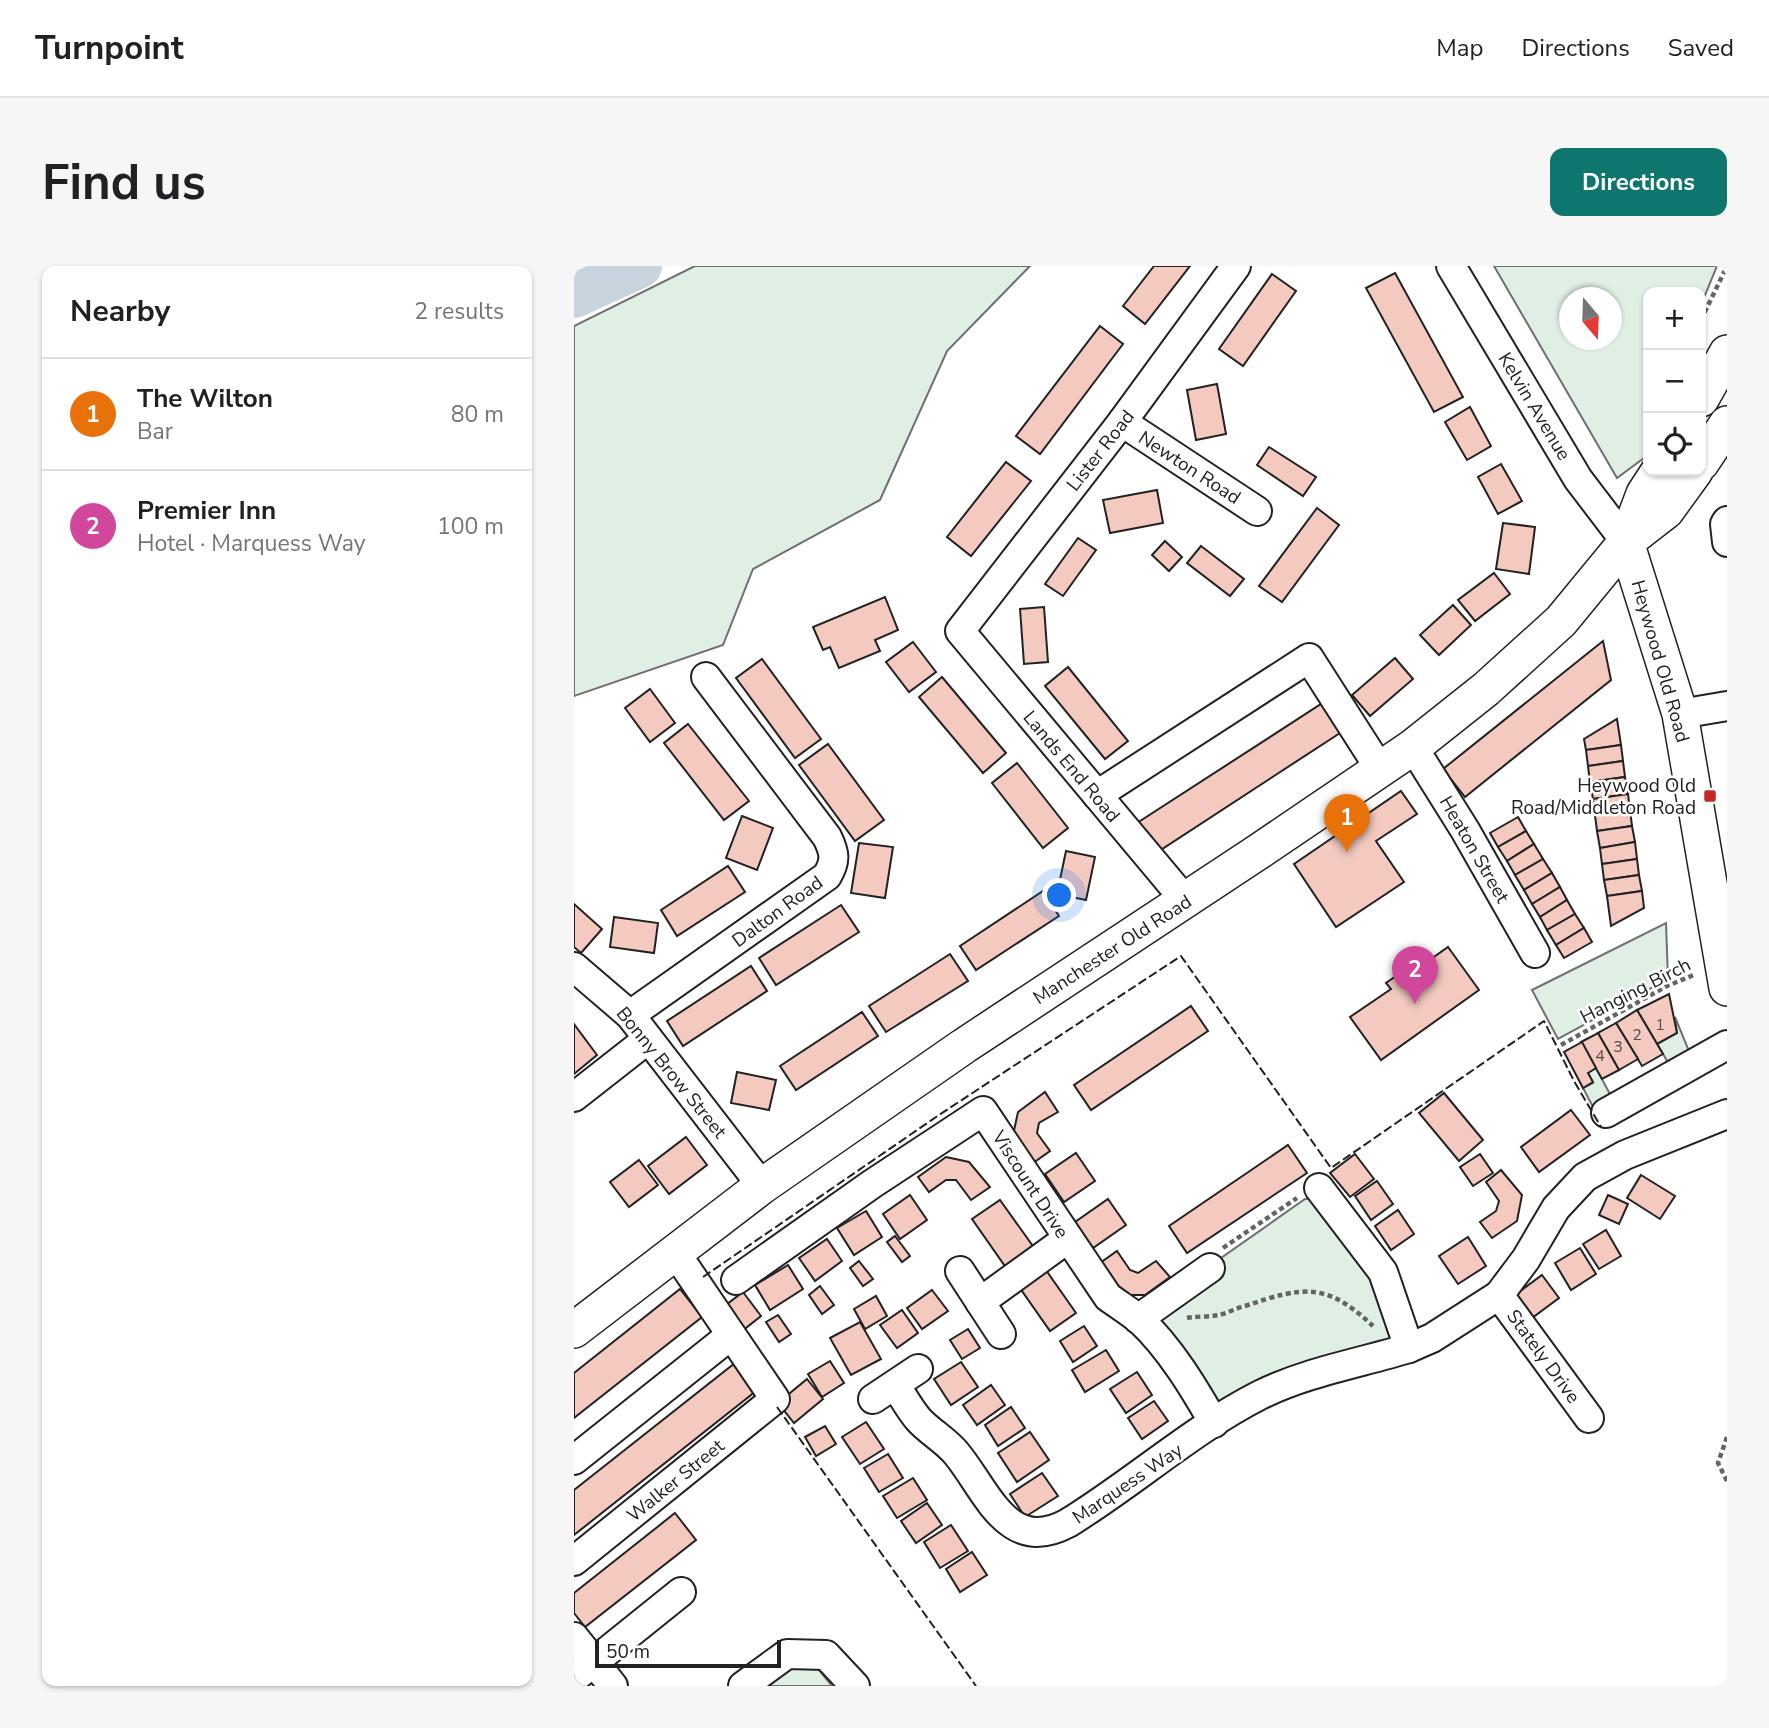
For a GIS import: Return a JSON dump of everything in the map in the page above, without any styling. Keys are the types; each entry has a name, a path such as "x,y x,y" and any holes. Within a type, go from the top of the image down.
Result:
{"main road":[{"path":"1706,390 1727,353"},
{"path":"1706,456 1727,425"},
{"name":"Manchester Old Road","path":"1626,542 1644,494 1656,476"},
{"name":"Manchester Old Road","path":"574,1330 762,1186 964,1046 1413,747 1486,689 1561,621 1626,542 1667,512 1692,476"},
{"name":"Heywood Old Road","path":"1626,542 1680,714 1725,976"}],"street":[{"name":"Lister Road","path":"960,631 1122,422 1236,266"},
{"name":"Kelvin Avenue","path":"1451,266 1578,479 1626,542"},
{"name":"Newton Road","path":"1122,422 1257,511"},
{"path":"1727,521 1727,541"},
{"name":"Lands End Road","path":"960,631 1185,900"},
{"path":"1097,795 1309,658 1380,769"},
{"name":"Dalton Road","path":"630,1015 827,876 833,866 835,853 827,837 706,677"},
{"path":"1680,714 1727,706"},
{"name":"Heaton Street","path":"1413,747 1465,830 1535,953"},
{"name":"Bonny Brow Street","path":"574,967 630,1015 762,1186"},
{"path":"574,1097 648,1039"},
{"path":"1606,1114 1727,1045"},
{"name":"Viscount Drive","path":"736,1280 872,1184 983,1111 1108,1297 1146,1327 1197,1394 1214,1423"},
{"name":"Marquess Way","path":"918,1369 884,1392 956,1453 1002,1518 1018,1528 1038,1533 1059,1528 1253,1399 1288,1384 1432,1338 1499,1295 1526,1259 1556,1208 1585,1177 1625,1155 1727,1114"},
{"path":"1319,1188 1383,1272 1397,1351"},
{"path":"980,1302 1067,1239"},
{"path":"574,1460 731,1335 674,1252"},
{"path":"1146,1327 1210,1268"},
{"path":"960,1271 1001,1334"},
{"name":"Stately Drive","path":"1499,1295 1589,1418"},
{"name":"Walker Street","path":"574,1560 775,1399 731,1335"},
{"path":"584,1670 681,1592"},
{"path":"574,1637 584,1670 613,1686"},
{"path":"743,1686 786,1654 826,1655 855,1686"}],"path":[{"path":"1706,310 1727,266"},
{"name":"Hanging Birch","path":"1561,1045 1667,986 1725,976"},
{"path":"1210,1268 1214,1255 1307,1191 1319,1188"},
{"path":"1146,1327 1173,1320 1217,1315 1285,1294 1312,1290 1325,1293 1353,1307 1378,1329 1397,1351"},
{"path":"1727,1437 1717,1463 1727,1481"}],"green space":[{"path":"695,266 1030,266 947,351 880,500 753,569 723,645 574,696 574,326"},
{"path":"1494,266 1717,266 1706,293 1706,287 1643,287 1643,459 1617,478"},
{"path":"1666,923 1668,979 1558,1039 1532,990"},
{"path":"1675,1017 1689,1051 1669,1064 1657,1044 1677,1033"},
{"path":"1596,1068 1612,1098 1593,1107 1583,1088 1593,1083 1588,1073"},
{"path":"1316,1198 1379,1279 1401,1345 1217,1409 1156,1313 1224,1262 1221,1258 1305,1199"},
{"path":"810,1659 832,1686 749,1686"}],"building":[{"path":"1154,266 1190,266 1145,324 1123,306"},
{"path":"1395,273 1463,397 1434,412 1366,288"},
{"path":"1272,274 1296,291 1243,366 1219,349"},
{"path":"1100,326 1123,344 1040,454 1016,436"},
{"path":"1217,384 1226,434 1196,440 1187,390"},
{"path":"1470,407 1491,446 1467,460 1445,422"},
{"path":"1269,447 1316,477 1303,496 1257,465"},
{"path":"1006,462 1031,481 971,556 947,537"},
{"path":"1501,464 1522,501 1498,514 1478,477"},
{"path":"1157,490 1163,523 1110,533 1103,500"},
{"path":"1317,508 1339,525 1282,602 1259,586"},
{"path":"1503,523 1535,527 1529,574 1496,569"},
{"path":"1078,538 1096,550 1063,596 1045,584"},
{"path":"1165,541 1182,557 1169,571 1152,555"},
{"path":"1201,546 1244,579 1230,596 1187,563"},
{"path":"1494,573 1510,594 1475,621 1458,600"},
{"path":"885,597 898,630 875,640 880,651 839,668 830,647 823,650 813,627"},
{"path":"1453,605 1471,625 1439,655 1420,635"},
{"path":"1044,607 1048,662 1024,664 1020,609"},
{"path":"1603,641 1611,680 1465,797 1443,769"},
{"path":"913,642 936,672 909,692 886,662"},
{"path":"1395,658 1413,679 1370,716 1352,695"},
{"path":"762,659 821,739 795,758 736,678"},
{"path":"1068,667 1128,741 1105,759 1045,686"},
{"path":"942,677 1006,753 983,773 919,697"},
{"path":"650,689 675,723 650,742 625,708"},
{"path":"1321,704 1340,733 1156,853 1137,823"},
{"path":"1617,719 1621,745 1586,750 1584,739"},
{"path":"688,724 749,801 724,820 664,743"},
{"path":"828,744 884,820 855,841 799,765"},
{"path":"1621,745 1623,761 1588,766 1586,750"},
{"path":"1623,761 1625,777 1590,782 1588,766"},
{"path":"1017,763 1068,828 1043,848 992,783"},
{"path":"1625,777 1628,794 1593,799 1590,782"},
{"path":"1401,791 1417,814 1376,841 1404,882 1336,927 1294,864"},
{"path":"1628,794 1630,810 1595,815 1593,799"},
{"path":"1630,810 1632,826 1597,831 1595,815"},
{"path":"742,816 773,828 757,870 726,858"},
{"path":"1518,817 1526,831 1498,847 1490,833"},
{"path":"1632,826 1635,842 1600,848 1597,831"},
{"path":"1526,831 1534,844 1507,861 1498,847"},
{"path":"1635,842 1637,859 1602,864 1600,848"},
{"path":"859,843 893,847 885,898 851,893"},
{"path":"1534,844 1543,859 1515,875 1507,861"},
{"path":"1066,851 1095,857 1086,900 1057,894"},
{"path":"1543,859 1552,873 1524,890 1515,875"},
{"path":"1637,859 1639,875 1604,880 1602,864"},
{"path":"728,866 745,892 677,936 661,910"},
{"path":"1552,873 1560,887 1532,904 1524,890"},
{"path":"1639,875 1642,891 1607,896 1604,880"},
{"path":"1560,887 1567,900 1540,917 1532,904"},
{"path":"1043,891 1059,916 976,970 960,946"},
{"path":"1642,891 1644,908 1611,926 1607,896"},
{"path":"1567,900 1575,914 1547,930 1540,917"},
{"path":"574,904 602,929 581,953 574,947"},
{"path":"841,905 859,932 776,985 759,958"},
{"path":"1575,914 1584,928 1556,945 1547,930"},
{"path":"614,917 658,923 654,953 610,947"},
{"path":"1584,928 1592,942 1564,958 1556,945"},
{"path":"1448,947 1479,990 1381,1060 1350,1017 1391,989 1386,983 1413,964 1417,969"},
{"path":"950,954 968,981 886,1032 869,1006"},
{"path":"751,966 767,991 683,1046 667,1021"},
{"path":"1669,994 1677,1033 1657,1044 1637,1010"},
{"path":"1191,1006 1208,1031 1091,1110 1074,1085"},
{"path":"1637,1010 1663,1054 1642,1066 1616,1023"},
{"path":"862,1012 878,1036 796,1090 780,1066"},
{"path":"1616,1023 1638,1059 1619,1070 1598,1033"},
{"path":"574,1024 597,1055 574,1074"},
{"path":"1598,1033 1619,1070 1602,1079 1581,1042"},
{"path":"1582,1042 1596,1068 1588,1073 1593,1082 1583,1088 1564,1052"},
{"path":"737,1072 776,1080 769,1110 731,1103"},
{"path":"1045,1092 1058,1112 1039,1123 1037,1133 1050,1151 1033,1163 1013,1135 1018,1112"},
{"path":"1444,1093 1483,1140 1459,1161 1419,1113"},
{"path":"1571,1110 1590,1135 1539,1172 1521,1147"},
{"path":"686,1137 707,1165 669,1194 648,1166"},
{"path":"1288,1145 1307,1173 1187,1253 1169,1226"},
{"path":"1076,1153 1095,1181 1064,1202 1045,1174"},
{"path":"1355,1154 1374,1179 1350,1197 1330,1173"},
{"path":"1480,1154 1493,1173 1473,1186 1460,1167"},
{"path":"946,1157 969,1162 990,1187 971,1200 956,1180 946,1180 929,1192 918,1177"},
{"path":"639,1160 658,1185 629,1207 610,1182"},
{"path":"1501,1170 1522,1195 1517,1221 1492,1238 1480,1222 1496,1211 1499,1201 1486,1182"},
{"path":"1641,1175 1675,1196 1660,1219 1627,1198"},
{"path":"1377,1181 1393,1204 1371,1220 1355,1196"},
{"path":"910,1195 927,1220 900,1239 883,1214"},
{"path":"1608,1195 1628,1204 1619,1224 1599,1215"},
{"path":"1108,1199 1126,1225 1093,1248 1075,1222"},
{"path":"1000,1200 1035,1249 1007,1269 972,1219"},
{"path":"1398,1210 1414,1234 1391,1250 1375,1226"},
{"path":"866,1211 882,1237 854,1255 837,1228"},
{"path":"1606,1230 1621,1256 1599,1269 1583,1244"},
{"path":"895,1236 910,1256 902,1262 887,1242"},
{"path":"1468,1237 1486,1266 1458,1284 1439,1256"},
{"path":"827,1239 842,1261 815,1281 799,1258"},
{"path":"1580,1248 1596,1274 1571,1290 1555,1263"},
{"path":"1117,1251 1130,1270 1138,1273 1156,1261 1170,1277 1145,1295 1120,1295 1100,1263"},
{"path":"859,1261 873,1279 863,1286 850,1268"},
{"path":"1041,1263 1076,1313 1050,1331 1015,1281"},
{"path":"788,1265 803,1289 770,1310 755,1285"},
{"path":"1542,1275 1559,1298 1532,1318 1515,1295"},
{"path":"820,1286 834,1305 822,1314 809,1295"},
{"path":"680,1289 702,1317 574,1418 574,1373"},
{"path":"932,1290 948,1311 922,1329 907,1308"},
{"path":"743,1292 761,1316 737,1335 718,1311"},
{"path":"876,1296 887,1316 865,1329 854,1309"},
{"path":"902,1310 918,1333 897,1348 880,1325"},
{"path":"778,1315 791,1334 779,1342 766,1322"},
{"path":"860,1322 881,1359 851,1375 830,1338"},
{"path":"1084,1326 1097,1346 1073,1362 1060,1341"},
{"path":"968,1329 980,1348 962,1359 950,1340"},
{"path":"1106,1350 1119,1371 1085,1392 1072,1370"},
{"path":"830,1361 844,1383 822,1397 808,1374"},
{"path":"961,1362 978,1387 951,1405 934,1379"},
{"path":"735,1363 756,1391 574,1535 574,1490"},
{"path":"1137,1372 1152,1395 1126,1413 1110,1389"},
{"path":"807,1379 823,1399 794,1423 778,1403"},
{"path":"991,1385 1005,1405 977,1425 963,1405"},
{"path":"1154,1401 1168,1421 1142,1439 1128,1418"},
{"path":"1011,1407 1025,1428 998,1446 985,1425"},
{"path":"866,1422 884,1449 860,1464 842,1437"},
{"path":"825,1426 836,1444 816,1456 805,1437"},
{"path":"1030,1432 1049,1460 1017,1482 998,1453"},
{"path":"888,1454 903,1478 879,1492 864,1468"},
{"path":"1042,1473 1058,1496 1025,1517 1010,1494"},
{"path":"913,1478 927,1500 897,1518 883,1496"},
{"path":"927,1503 942,1525 916,1543 901,1521"},
{"path":"675,1513 696,1540 585,1627 574,1613 574,1593"},
{"path":"951,1525 968,1551 940,1568 924,1542"},
{"path":"972,1552 987,1575 960,1592 946,1569"}],"waterway":[{"path":"574,296 640,266"}],"fence":[{"path":"703,1277 939,1115 1181,956 1331,1168 1544,1021 1601,1127"},
{"path":"777,1407 976,1686"}],"place":[{"name":"Heywood Old Road/Middleton Road","path":"1710,796"},
{"name":"The Wilton","path":"1347,852"},
{"name":"Premier Inn","path":"1415,1004"}]}
